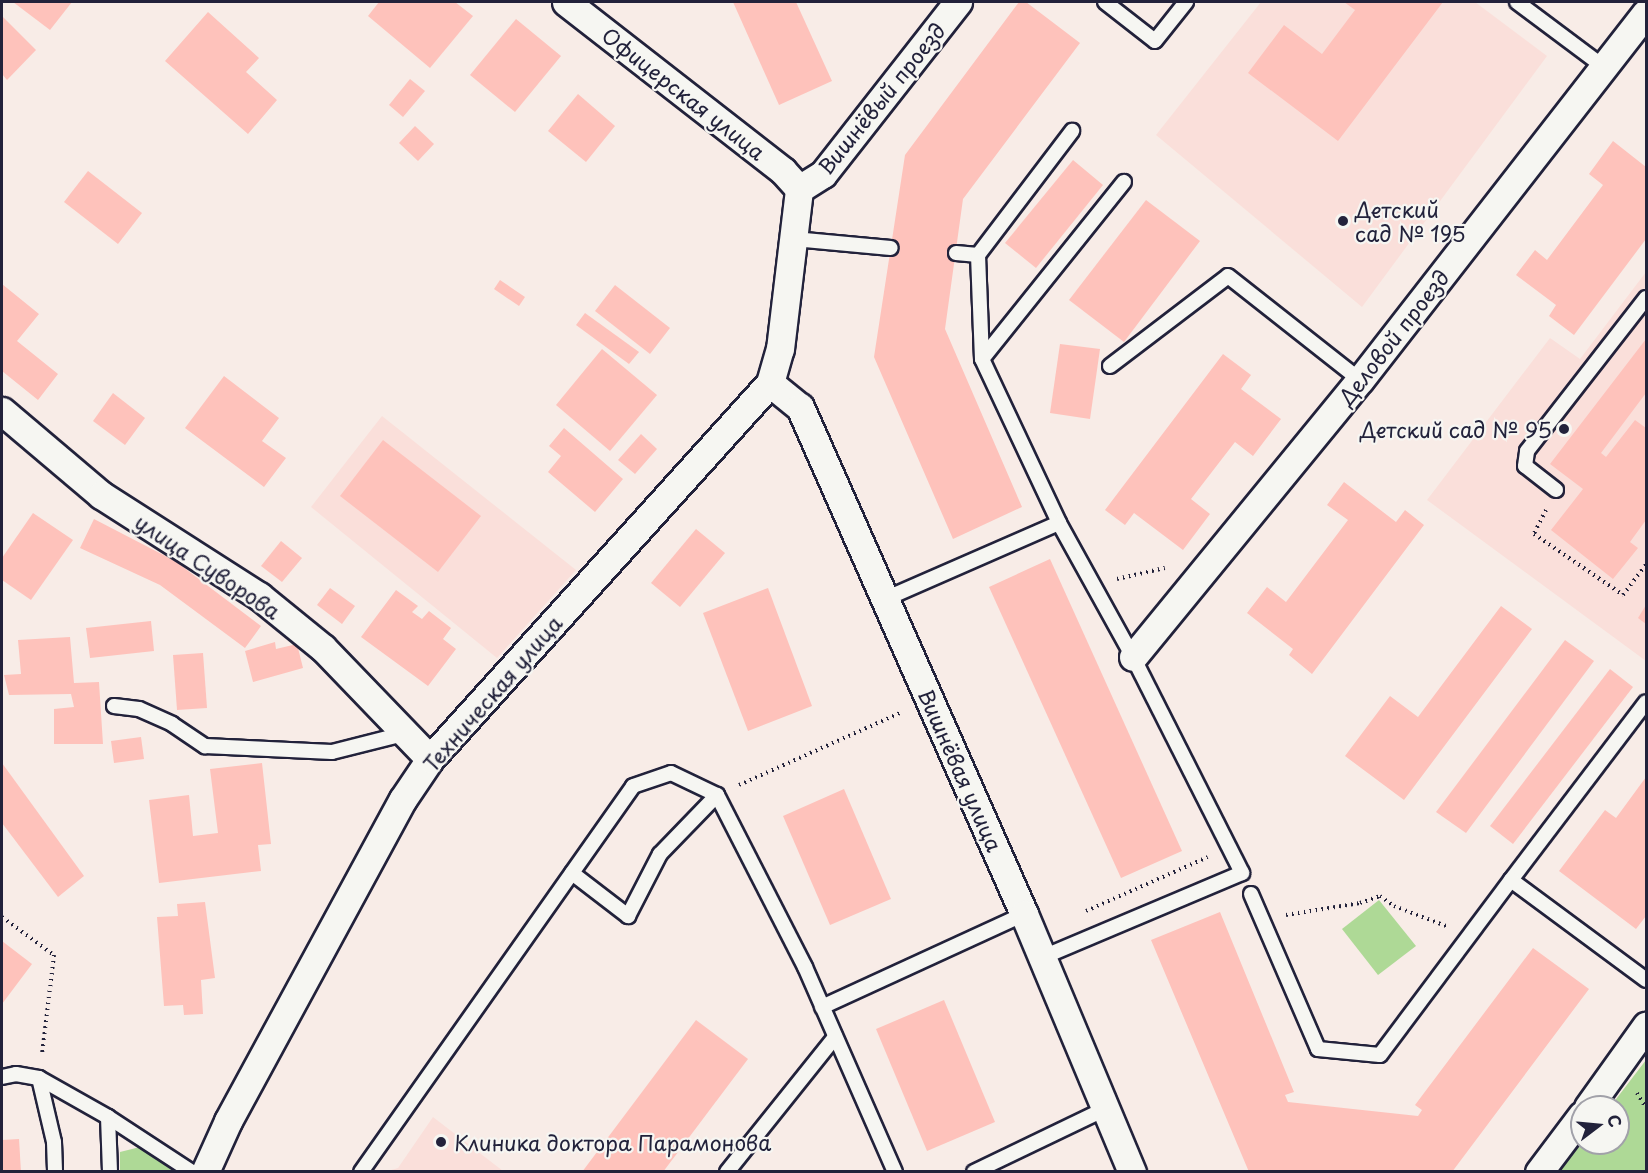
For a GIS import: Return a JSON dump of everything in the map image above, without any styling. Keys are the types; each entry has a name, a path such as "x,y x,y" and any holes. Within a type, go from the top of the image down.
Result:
{"street":[{"name":"Офицерская улица","path":"566,2 783,171 799,189"},
{"name":"Вишнёвый проезд","path":"799,189 823,174 958,2"},
{"name":"Деловой проезд","path":"1133,657 1359,380 1647,13"},
{"path":"770,383 780,349 799,189"},
{"name":"Вишнёвая улица","path":"770,383 800,407 1043,957 1132,1172"},
{"name":"Техническая улица","path":"204,1172 228,1121 403,800 430,759 770,383"},
{"name":"улица Суворова","path":"2,411 101,495 259,596 322,648 403,734 430,759"},
{"path":"1597,1095 1647,1026"},
{"path":"1539,1172 1570,1131"}],"lane":[{"path":"1105,2 1155,41 1186,2"},
{"path":"1517,2 1604,67"},
{"path":"1043,957 1242,873 1133,657 1059,523 982,359 978,255 1072,131"},
{"path":"982,359 1124,182"},
{"path":"794,239 891,248"},
{"path":"956,253 978,255"},
{"path":"1110,366 1228,276 1359,380"},
{"path":"1556,490 1525,466 1527,451 1647,298"},
{"path":"885,599 1059,523"},
{"path":"1251,894 1318,1049 1380,1054 1647,702"},
{"path":"114,706 139,709 172,724 205,746 333,752 403,734"},
{"path":"361,1172 633,786 671,773 717,795 805,967 895,1172"},
{"path":"572,873 628,916 660,854 717,795"},
{"path":"1511,880 1647,980"},
{"path":"822,1007 1024,914"},
{"path":"727,1172 835,1037"},
{"path":"2,1064 16,1074"},
{"path":"2,1077 16,1074 39,1078 108,1117 192,1172"},
{"path":"39,1078 54,1142 55,1172"},
{"path":"974,1172 1105,1109"},
{"path":"108,1117 110,1172"}],"path":[{"path":"1556,490 1534,534 1623,595 1647,565"},
{"path":"1093,584 1170,567"},
{"path":"717,795 930,700"},
{"path":"1093,904 1229,848"},
{"path":"1262,919 1360,903 1380,896 1394,906 1470,935"},
{"path":"2,917 54,955 39,1078"}],"shaded area":[{"name":"Детский сад № 195","path":"1261,2 1475,2 1547,56 1362,307 1156,135"},
{"name":"Детский сад № 95","path":"1646,272 1646,661 1427,500 1550,338 1580,359"},
{"path":"382,416 576,570 497,658 311,507"},
{"name":"Клиника доктора Парамонова","path":"433,1117 503,1171 388,1171 398,1168"}],"green space":[{"path":"1379,900 1416,946 1378,975 1342,929"},
{"path":"1646,1060 1646,1171 1560,1171 1573,1155 1630,1155 1630,1095 1619,1095"},
{"path":"140,1147 173,1171 120,1171 120,1152"}],"building":[{"path":"13,2 72,2 50,30"},
{"path":"379,2 455,2 473,16 430,68 368,16"},
{"path":"733,2 796,2 832,81 779,105"},
{"path":"1019,2 1026,2 1080,43 963,199 945,329 1022,507 953,539 874,357 905,155"},
{"path":"1344,2 1443,2 1338,141 1248,73 1284,25 1322,54 1355,10"},
{"path":"208,12 259,58 246,72 277,100 248,134 165,61"},
{"path":"2,16 36,50 7,80 2,74"},
{"path":"516,19 561,56 515,112 470,75"},
{"path":"410,79 425,91 403,117 389,105"},
{"path":"578,94 615,126 586,162 548,131"},
{"path":"415,126 434,144 418,161 399,143"},
{"path":"1613,141 1646,167 1646,239 1574,335 1549,316 1556,305 1516,275 1535,250 1547,260 1603,185 1589,174"},
{"path":"1073,160 1103,185 1036,268 1005,243"},
{"path":"88,171 142,213 118,244 64,202"},
{"path":"1146,200 1200,241 1124,342 1069,300"},
{"path":"500,280 525,297 519,306 494,289"},
{"path":"2,284 39,314 17,341 58,374 38,400 2,371"},
{"path":"615,285 670,328 650,354 595,311"},
{"path":"585,313 639,352 629,364 576,325"},
{"path":"1646,339 1646,393 1601,453 1606,457 1635,420 1646,428 1646,520 1630,542 1638,548 1613,579 1551,530 1583,489 1550,464"},
{"path":"1060,344 1100,349 1090,419 1050,413"},
{"path":"602,349 657,395 610,451 556,405"},
{"path":"1223,354 1251,375 1241,389 1281,419 1253,456 1235,442 1191,499 1210,514 1183,550 1134,513 1125,525 1105,510"},
{"path":"224,376 279,418 262,441 286,458 264,487 185,428"},
{"path":"113,393 145,418 125,445 93,421"},
{"path":"564,428 623,479 595,512 548,472 561,456 549,446"},
{"path":"641,434 657,449 635,474 618,460"},
{"path":"383,440 481,516 438,572 340,496"},
{"path":"1344,482 1396,522 1405,510 1424,525 1312,674 1289,655 1293,649 1247,613 1267,587 1286,602 1348,520 1327,505"},
{"path":"33,513 73,540 31,600 2,580 2,558"},
{"path":"94,519 175,561 261,626 245,648 160,585 80,548"},
{"path":"696,529 725,553 680,607 651,583"},
{"path":"281,541 302,558 282,582 261,566"},
{"path":"1050,559 1182,851 1121,878 989,587"},
{"path":"330,588 355,606 342,624 317,605"},
{"path":"768,588 812,706 748,731 703,613"},
{"path":"396,590 418,606 412,612 422,619 429,611 451,628 443,639 456,649 428,686 361,637"},
{"path":"1646,605 1646,624 1638,618"},
{"path":"1501,606 1532,629 1404,800 1345,756 1390,696 1418,717"},
{"path":"151,621 154,651 90,658 86,628"},
{"path":"70,637 74,683 99,682 103,744 54,744 54,709 74,707 71,694 9,695 4,675 21,674 18,640"},
{"path":"1565,640 1594,661 1466,833 1436,812"},
{"path":"275,642 276,649 297,644 303,668 253,682 245,651"},
{"path":"203,653 207,708 177,710 173,655"},
{"path":"1610,669 1633,687 1513,844 1490,826"},
{"path":"141,737 144,759 114,763 111,741"},
{"path":"2,763 84,876 58,897 2,823"},
{"path":"262,763 271,844 258,845 261,871 159,883 149,800 189,795 193,836 218,833 210,769"},
{"path":"1646,777 1646,916 1636,929 1559,871 1605,810 1616,818"},
{"path":"844,789 891,899 830,925 783,816"},
{"path":"205,902 215,978 201,980 203,1014 184,1015 183,1005 164,1006 157,917 178,916 177,904"},
{"path":"1220,912 1294,1092 1285,1095 1288,1102 1418,1116 1422,1110 1415,1105 1533,948 1589,989 1452,1172 1249,1172 1151,940"},
{"path":"2,941 32,964 2,1004"},
{"path":"944,1000 995,1122 927,1151 876,1029"},
{"path":"696,1020 748,1059 663,1172 582,1172"},
{"path":"19,1139 21,1172 2,1172 2,1140"}],"place":[{"name":"Детский сад № 195","path":"1343,221"},
{"name":"Детский сад № 95","path":"1564,429"},
{"name":"Клиника доктора Парамонова","path":"441,1142"}]}
